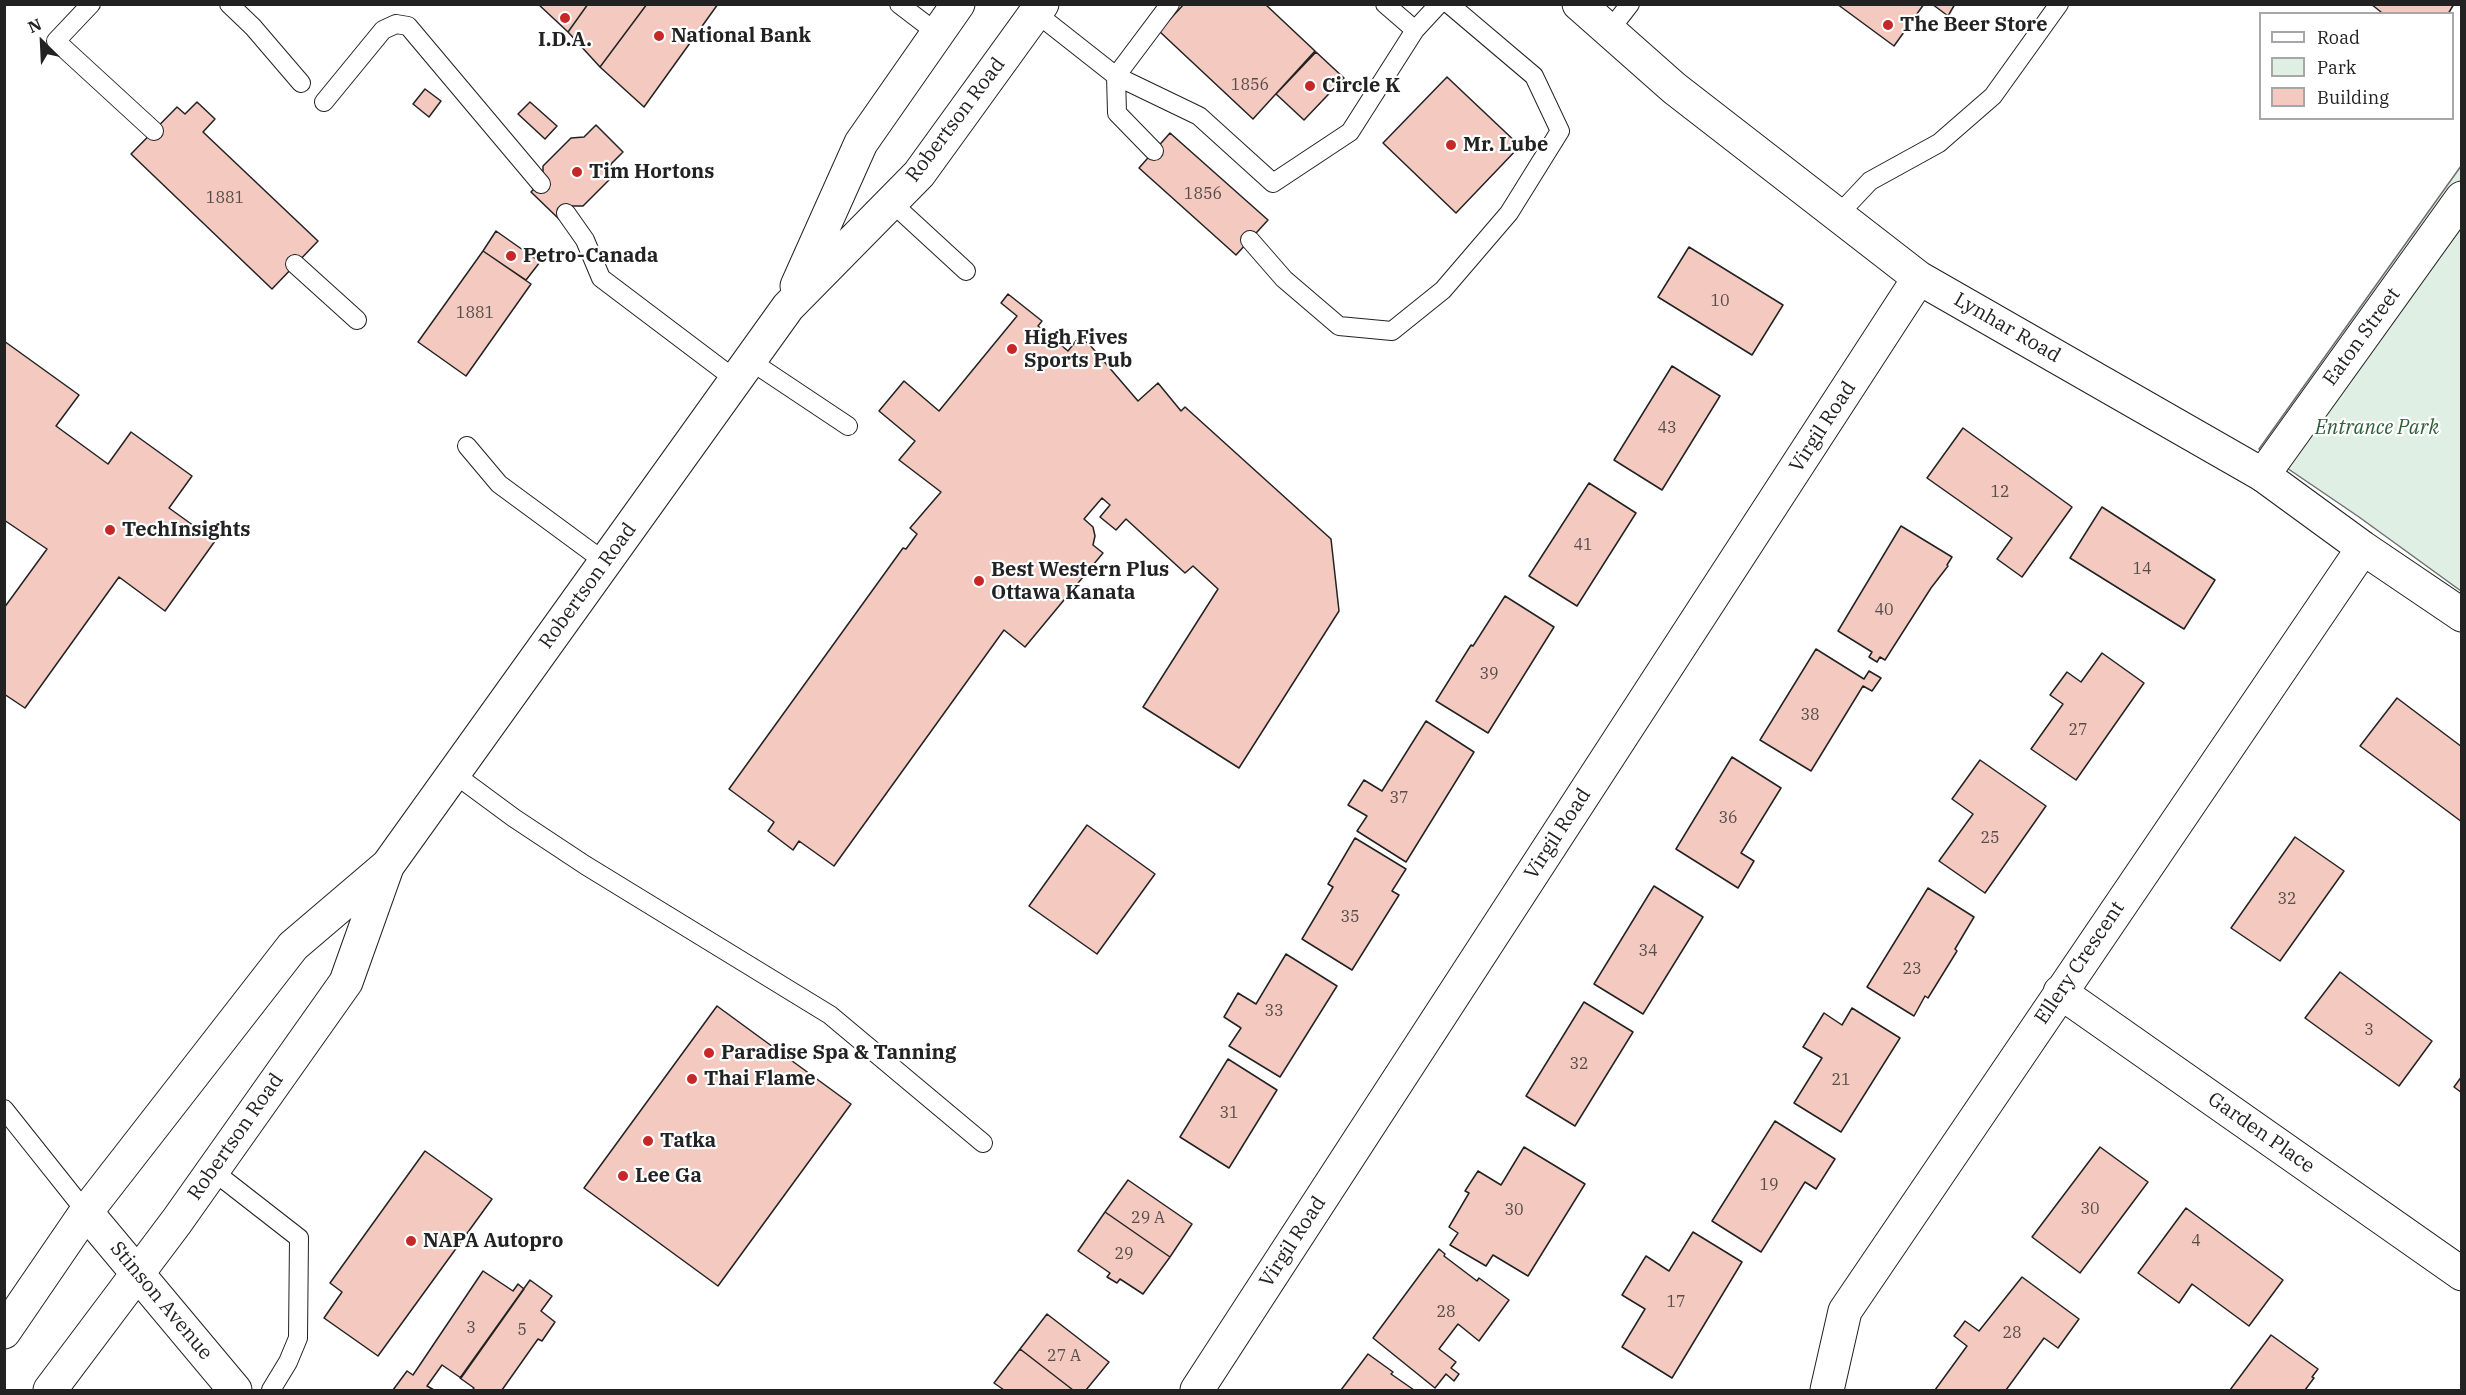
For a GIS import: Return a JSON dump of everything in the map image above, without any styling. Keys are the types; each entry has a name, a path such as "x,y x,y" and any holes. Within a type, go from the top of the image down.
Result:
{"street":[{"name":"Robertson Road","path":"788,307 861,143 958,4"},
{"name":"Lynhar Road","path":"1579,4 1674,88 1919,278 2264,475 2363,548 2462,615"},
{"name":"Robertson Road","path":"4,1332 86,1212 293,946 388,865 788,307 919,174 1039,9"},
{"name":"Eaton Street","path":"2264,475 2462,198"},
{"name":"Virgil Road","path":"1197,1390 1919,278"},
{"name":"Ellery Crescent","path":"1827,1390 1845,1311 2363,548"},
{"name":"Robertson Road","path":"50,1390 213,1171 346,982 388,865"},
{"name":"Garden Place","path":"2060,992 2462,1274"},
{"name":"Stinson Avenue","path":"86,1212 235,1390"}],"lane":[{"path":"91,4 56,41 154,131"},
{"path":"229,4 253,27 301,82"},
{"path":"899,4 937,33"},
{"path":"1154,151 1117,113 1116,76 1170,4"},
{"path":"1385,4 1415,30"},
{"path":"1039,9 1116,76 1199,116 1273,183 1350,132 1415,30 1439,4"},
{"path":"1250,240 1284,279 1339,326 1392,331 1443,290 1509,213 1560,131 1534,76 1449,4"},
{"path":"1609,31 1630,4"},
{"path":"1838,215 1870,182 1939,143 1994,96 2059,4"},
{"path":"324,102 383,30 396,24 408,26 541,184"},
{"path":"891,202 966,271"},
{"path":"566,213 585,240 601,278 742,370 848,426"},
{"path":"295,264 357,320"},
{"path":"467,446 499,484 605,562"},
{"path":"453,773 514,818 585,865 830,1015 983,1143"},
{"path":"4,1109 86,1212"},
{"path":"213,1171 299,1238 298,1338 288,1362 271,1390"}],"green space":[{"name":"Entrance Park","path":"2461,166 2461,591 2359,517 2259,449"}],"building":[{"name":"I.D.A.","path":"538,4 588,4 568,32"},
{"path":"588,4 647,4 600,67 568,32"},
{"name":"National Bank","path":"647,4 718,4 644,107 600,67"},
{"path":"1184,4 1265,4 1315,51 1253,119 1159,31"},
{"name":"The Beer Store","path":"1837,4 1924,4 1894,46"},
{"name":"The Beer Store","path":"1932,4 1955,4 1948,16"},
{"path":"2371,4 2454,4 2449,12 2381,12"},
{"name":"Circle K","path":"1316,52 1344,78 1304,120 1276,94"},
{"name":"Mr. Lube","path":"1447,77 1520,146 1456,213 1383,143"},
{"path":"425,89 441,101 429,117 413,104"},
{"path":"197,102 215,119 203,132 318,241 272,289 131,154 177,107 185,114"},
{"path":"530,102 557,126 545,139 518,114"},
{"name":"Tim Hortons","path":"596,125 623,152 611,164 612,177 583,206 571,206 559,219 531,192 543,179 543,166 571,138 584,137"},
{"path":"1170,133 1268,220 1236,255 1139,168"},
{"name":"Petro-Canada","path":"496,231 540,262 526,280 483,251"},
{"path":"1689,247 1783,305 1752,355 1658,297"},
{"name":"Petro-Canada","path":"483,251 531,284 466,376 418,342"},
{"name":"Best Western Plus Ottawa Kanata","path":"1008,294 1042,321 1038,326 1068,351 1079,337 1089,344 1138,401 1158,383 1181,411 1185,407 1331,539 1339,611 1239,768 1143,707 1218,589 1193,566 1185,573 1126,519 1116,530 1100,517 1110,505 1102,498 1084,519 1093,527 1095,536 1093,545 1103,553 1025,647 1004,630 834,866 799,841 793,850 768,831 774,822 729,789 903,548 906,549 917,534 910,528 941,492 899,460 915,441 879,411 904,381 939,411 1017,316 1001,303"},
{"name":"TechInsights","path":"4,341 79,395 56,426 108,464 131,432 192,476 169,508 215,541 165,611 119,577 25,708 4,694 4,608 47,549 4,520"},
{"path":"1672,366 1720,396 1662,490 1614,460"},
{"path":"1963,428 2072,507 2022,577 1997,559 2012,538 1927,478"},
{"path":"1589,483 1636,513 1577,606 1529,576"},
{"path":"2102,507 2215,580 2184,629 2070,558"},
{"path":"1901,526 1952,557 1885,660 1880,657 1877,662 1869,657 1872,652 1838,631"},
{"path":"1505,596 1554,627 1488,733 1436,701"},
{"path":"1816,649 1864,679 1869,671 1881,678 1872,691 1863,686 1811,771 1760,740"},
{"path":"2102,653 2144,683 2076,780 2031,749 2063,704 2050,695 2067,672 2081,682"},
{"path":"2397,698 2462,747 2462,822 2360,746"},
{"path":"1426,721 1474,752 1406,862 1357,831 1367,816 1348,805 1364,780 1382,791"},
{"path":"1732,757 1781,788 1741,853 1754,861 1738,888 1676,849"},
{"path":"1980,760 2046,806 1985,893 1939,861 1973,814 1952,799"},
{"path":"1087,825 1155,874 1097,954 1029,906"},
{"path":"2295,837 2344,871 2280,961 2231,928"},
{"path":"1355,838 1406,869 1392,891 1399,895 1352,970 1302,939 1333,887 1328,884"},
{"path":"1654,886 1703,917 1643,1014 1594,984"},
{"path":"1928,888 1974,917 1955,949 1957,951 1928,998 1925,996 1914,1016 1867,987"},
{"path":"1286,954 1337,986 1280,1077 1229,1046 1241,1028 1224,1017 1238,993 1256,1004"},
{"path":"2340,972 2432,1041 2399,1086 2305,1018"},
{"path":"1584,1002 1633,1032 1575,1126 1526,1096"},
{"path":"717,1006 851,1104 718,1286 584,1188"},
{"path":"1852,1008 1900,1038 1841,1132 1794,1103 1822,1058 1803,1047 1824,1013 1842,1025"},
{"path":"1228,1059 1277,1090 1229,1168 1180,1137"},
{"path":"2462,1076 2462,1093 2454,1087"},
{"path":"1775,1121 1835,1159 1816,1189 1805,1182 1761,1252 1712,1221"},
{"path":"1524,1147 1585,1184 1528,1276 1493,1255 1486,1266 1450,1245 1458,1233 1449,1227 1469,1193 1465,1191 1478,1171 1501,1185"},
{"path":"2100,1147 2148,1182 2080,1273 2032,1237"},
{"name":"NAPA Autopro","path":"425,1151 492,1199 378,1356 324,1318 342,1292 330,1283"},
{"path":"1128,1180 1192,1224 1170,1257 1105,1212"},
{"path":"2186,1208 2283,1280 2249,1326 2192,1284 2179,1303 2138,1273"},
{"path":"1105,1212 1170,1257 1143,1294 1120,1279 1117,1283 1107,1277 1110,1273 1078,1251"},
{"path":"1693,1232 1742,1262 1672,1378 1622,1347 1645,1309 1622,1295 1646,1256 1669,1271"},
{"path":"1439,1249 1445,1254 1444,1256 1477,1281 1479,1278 1509,1300 1479,1341 1458,1324 1439,1349 1456,1362 1451,1368 1459,1374 1454,1381 1446,1374 1435,1388 1373,1338"},
{"path":"483,1271 513,1291 518,1284 524,1289 461,1378 442,1365 427,1386 434,1390 393,1390 407,1371 413,1375"},
{"path":"2022,1277 2079,1319 2058,1348 2044,1338 2006,1390 1935,1390 1967,1346 1954,1336 1965,1321 1979,1331"},
{"path":"530,1280 552,1296 541,1311 555,1322 542,1341 538,1339 502,1390 472,1390 474,1388 460,1378"},
{"path":"1047,1314 1109,1362 1086,1390 1073,1390 1020,1349"},
{"path":"2271,1335 2318,1369 2312,1377 2314,1378 2305,1390 2230,1390"},
{"path":"1020,1349 1073,1390 1004,1390 994,1383"},
{"path":"1368,1354 1393,1372 1391,1374 1414,1390 1341,1390"}],"place":[{"name":"I.D.A.","path":"565,18"},
{"name":"The Beer Store","path":"1888,25"},
{"name":"National Bank","path":"659,36"},
{"name":"Circle K","path":"1310,86"},
{"name":"Mr. Lube","path":"1451,145"},
{"name":"Tim Hortons","path":"577,172"},
{"name":"Petro-Canada","path":"511,256"},
{"name":"High Fives Sports Pub","path":"1012,349"},
{"name":"TechInsights","path":"110,530"},
{"name":"Best Western Plus Ottawa Kanata","path":"979,581"},
{"name":"Paradise Spa & Tanning","path":"709,1053"},
{"name":"Thai Flame","path":"692,1079"},
{"name":"Tatka","path":"648,1141"},
{"name":"Lee Ga","path":"623,1176"},
{"name":"NAPA Autopro","path":"411,1241"}]}
